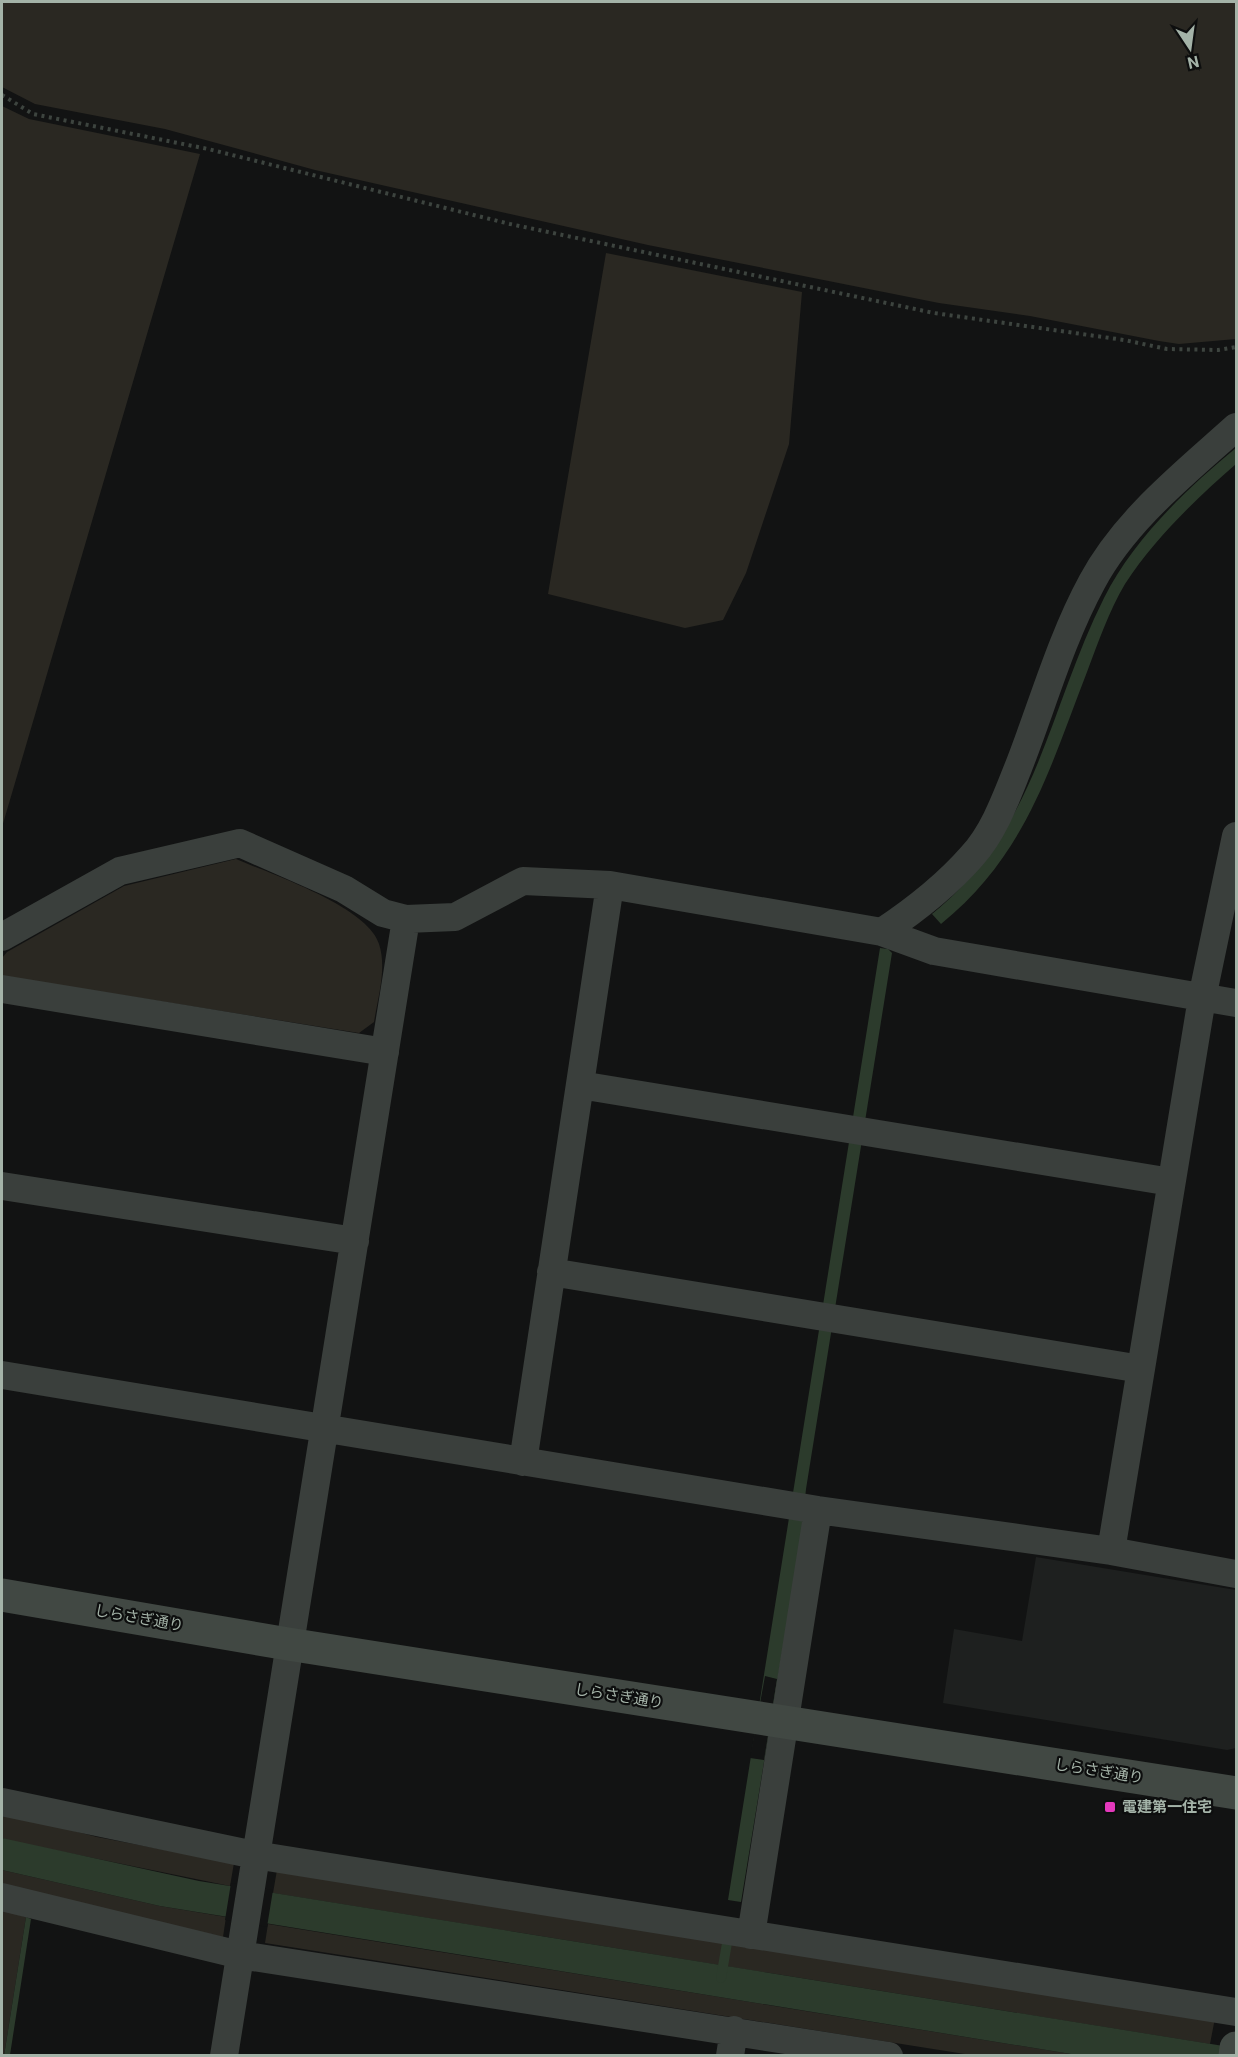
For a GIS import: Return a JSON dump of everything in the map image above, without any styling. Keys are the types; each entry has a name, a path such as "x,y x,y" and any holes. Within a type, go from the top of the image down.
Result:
{"street":[{"path":"882,932 924,904 973,855 1001,811 1067,635 1092,581 1118,544 1168,488 1236,427"},
{"path":"1111,1551 1202,998 1236,836"},
{"path":"2,937 120,871 240,843 344,890 383,913 406,919 455,917 523,881 610,885 882,932 934,951 1236,1003"},
{"path":"523,1462 610,885"},
{"path":"224,2055 288,1644 406,919"},
{"path":"2,989 385,1052"},
{"path":"580,1085 1171,1182"},
{"path":"2,1186 355,1241"},
{"path":"551,1272 1141,1369"},
{"path":"2,1375 818,1510 1111,1551 1236,1574"},
{"path":"751,1935 818,1510"},
{"name":"しらさぎ通り","path":"2,1595 288,1644 1236,1793"},
{"path":"2,1802 255,1855 1236,2012"},
{"path":"2,1897 240,1954 732,2042 889,2055"},
{"path":"1235,2055 1236,2048"}],"path":[{"path":"2,95 33,114 208,149 510,224 934,313 1124,340 1167,349 1218,350 1236,347"}],"shaded area":[{"path":"2,2 1236,2 1236,339 1179,344 1030,316 939,303 648,245 315,170 165,129 35,104 2,87"},
{"path":"2,106 29,119 200,154 2,827"},
{"path":"606,253 802,292 789,444 746,573 723,620 685,628 548,594"},
{"path":"1236,448 1236,464 1176,520 1136,567 1125,584 1104,627 1047,777 1032,809 1015,840 994,869 970,897 941,924 932,914 967,880 996,844 1018,806 1085,641 1116,577 1162,516"},
{"path":"236,859 317,893 357,917 371,930 379,944 382,963 374,1022 359,1033 2,976 2,958 7,952 124,886"},
{"path":"880,948 888,949 892,953 806,1489 801,1537 741,1902 728,1900"},
{"path":"1036,1557 1236,1590 1236,1748 1227,1750 943,1703 954,1629 1022,1641"},
{"path":"2,1812 97,1837 234,1863 230,1886 10,1841 2,1838"},
{"path":"2,1838 199,1881 1236,2048 1236,2055 1077,2055 160,1906 2,1870"},
{"path":"2,1870 160,1906 226,1917 223,1937 2,1886"},
{"path":"277,1870 1215,2018 1210,2044 273,1893"},
{"path":"2,1910 26,1917 4,2056 2,2055"},
{"path":"26,1917 31,1919 10,2055 4,2056"},
{"path":"268,1924 1077,2055 971,2055 265,1943"}],"pier":[{"path":"765,1676 777,1679 764,1760 750,1758"},
{"path":"231,1883 273,1890 267,1927 225,1920"}],"waterway":[{"path":"721,1978 727,1943"}],"place":[{"name":"電建第一住宅","path":"1110,1807"}]}
